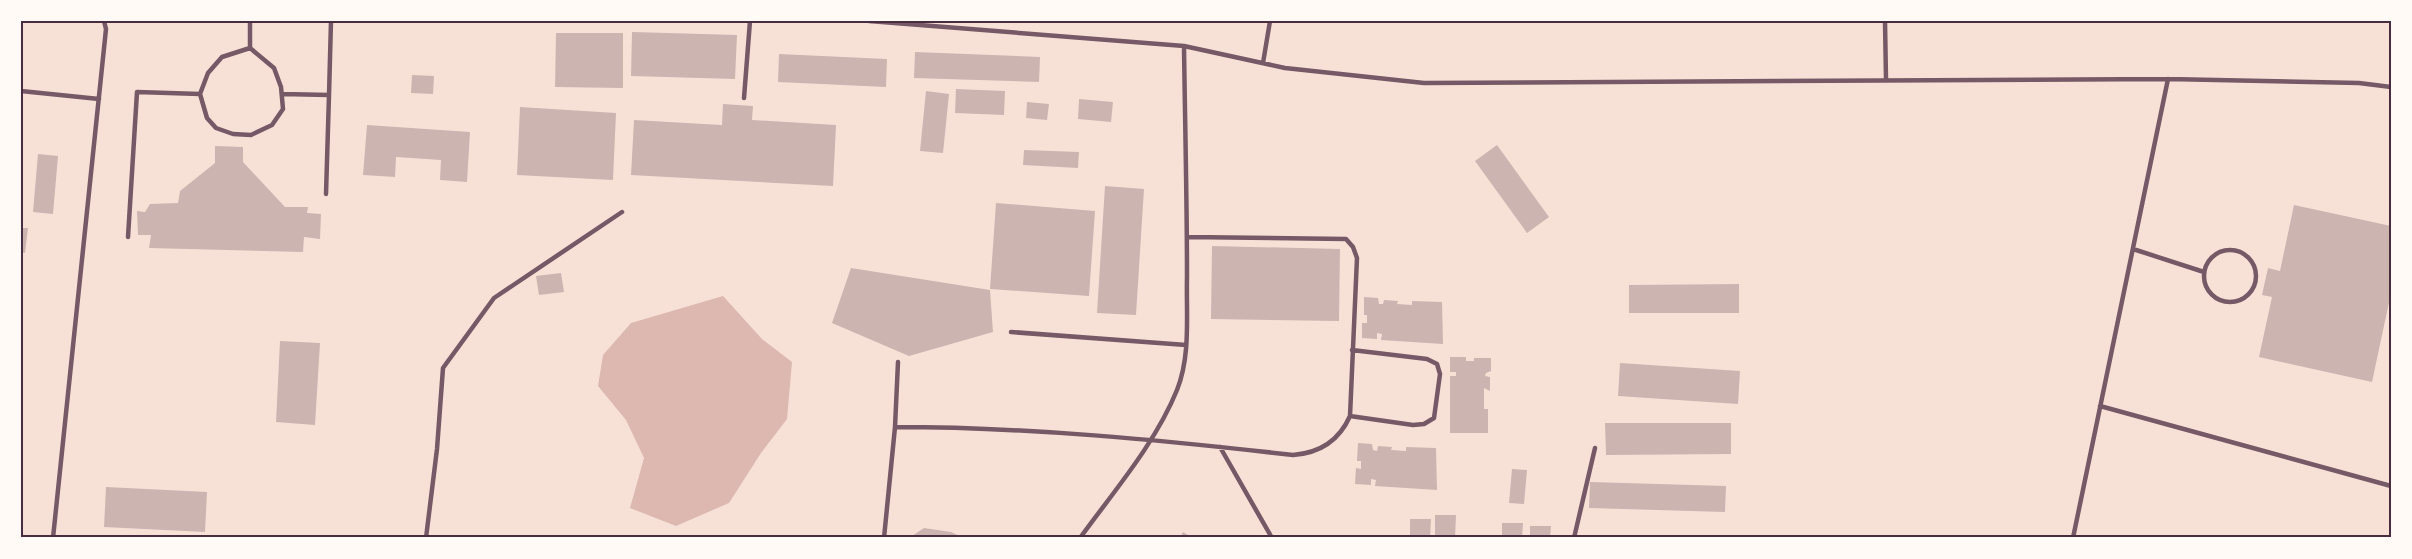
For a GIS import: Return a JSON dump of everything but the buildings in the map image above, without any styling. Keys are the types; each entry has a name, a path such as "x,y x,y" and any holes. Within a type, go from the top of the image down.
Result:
{"lane":[{"path":"53,538 106,29 104,21"},
{"path":"250,21 250,48"},
{"path":"326,194 331,21"},
{"path":"744,98 750,21"},
{"path":"869,21 941,24 1184,46 1285,68 1424,83 2168,79 2359,83 2391,87"},
{"path":"1263,63 1272,21"},
{"path":"1885,21 1886,80"},
{"path":"1080,538 1152,439 1177,390 1183,372 1186,345 1187,237 1184,46"},
{"path":"250,48 274,68 282,94 283,109 272,125 251,135 233,134 216,128 207,118 200,94 208,73 222,57 250,48"},
{"path":"2073,538 2168,79"},
{"path":"21,91 99,99"},
{"path":"128,237 137,92 200,94"},
{"path":"282,94 329,95"},
{"path":"426,538 437,449 443,368 494,298 622,212"},
{"path":"895,427 951,427 1152,439 1293,455 1310,454 1324,448 1337,438 1345,428 1350,416 1357,258 1353,247 1346,239 1187,237"},
{"path":"2133,249 2204,272"},
{"path":"2235,250 2243,253 2254,266 2255,283 2245,297 2229,302 2213,295 2204,280 2204,272 2212,257 2218,252 2235,250"},
{"path":"1011,332 1186,345"},
{"path":"1350,416 1413,425 1424,424 1434,418 1440,374 1437,364 1427,359 1352,350"},
{"path":"884,538 895,427 898,362"},
{"path":"2100,406 2391,486"},
{"path":"1220,447 1272,538"},
{"path":"1574,538 1595,448"}],"shaded area":[{"path":"723,296 762,339 792,362 787,419 761,453 729,503 676,526 630,508 644,458 626,420 598,386 603,355 631,323"}]}
